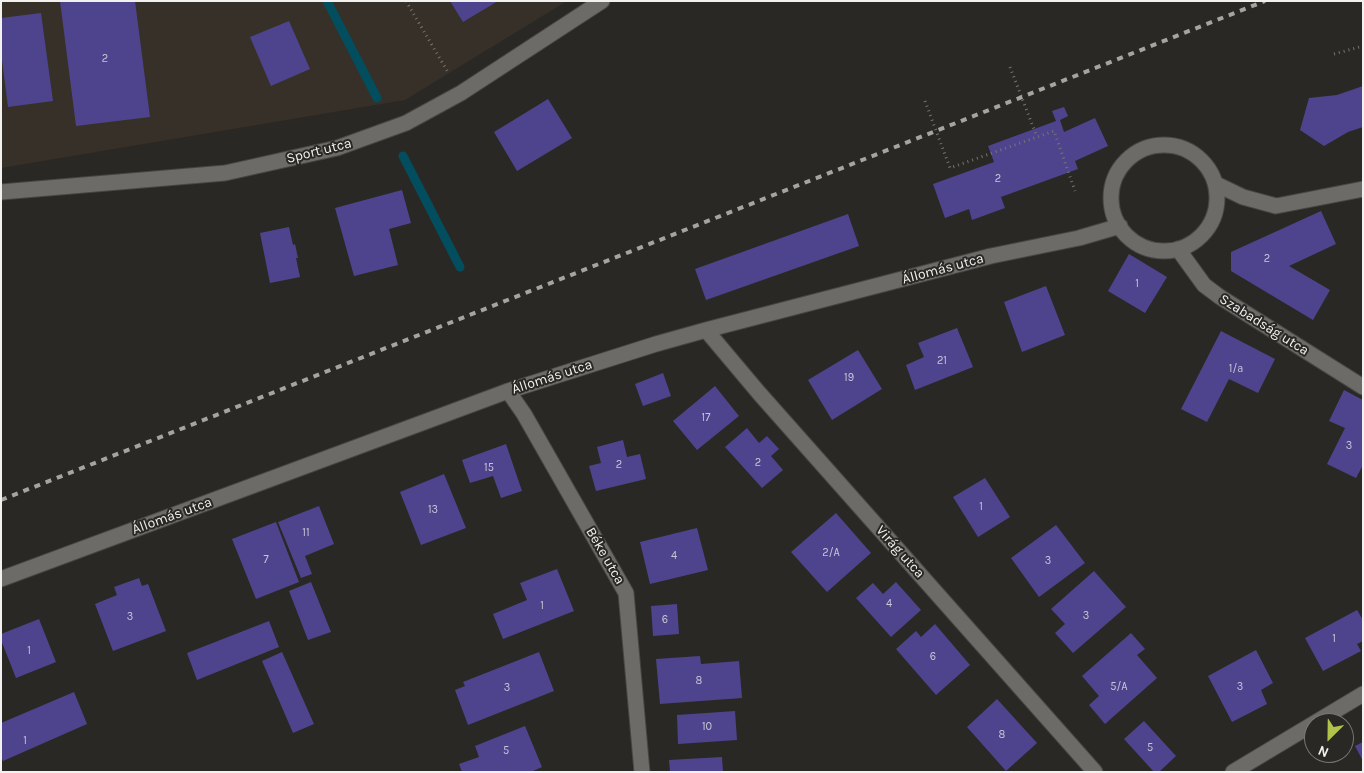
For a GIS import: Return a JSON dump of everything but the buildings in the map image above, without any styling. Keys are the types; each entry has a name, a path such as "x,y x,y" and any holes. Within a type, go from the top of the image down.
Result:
{"street":[{"name":"Sport utca","path":"1,192 225,172 337,148 406,124 461,93 602,1"},
{"path":"1161,144 1179,146 1195,154 1208,168 1216,184 1217,201 1214,217 1206,231 1193,242 1178,249 1162,251 1145,247 1131,239 1120,226 1112,210 1112,191 1117,174 1128,159 1143,149 1161,144"},
{"path":"1216,184 1243,197 1276,206 1363,188"},
{"name":"Állomás utca","path":"1,579 508,391 656,344 991,256 1079,238 1120,226"},
{"name":"Szabadság utca","path":"1178,249 1204,284 1220,297 1363,387"},
{"name":"Virág utca","path":"706,330 759,393 1095,772"},
{"name":"Béke utca","path":"508,391 524,414 626,593 642,772"},
{"path":"1233,772 1363,694"}],"path":[{"path":"406,1 461,93"},
{"path":"1334,54 1363,46"},
{"path":"1010,67 1037,137"},
{"path":"925,101 950,168 1054,131 1075,191"}],"shaded area":[{"path":"1,1 567,1 405,100 1,168"}],"waterway":[{"path":"327,1 377,98"},
{"path":"403,156 460,267"}],"railway":[{"path":"1,500 1265,1"}]}
